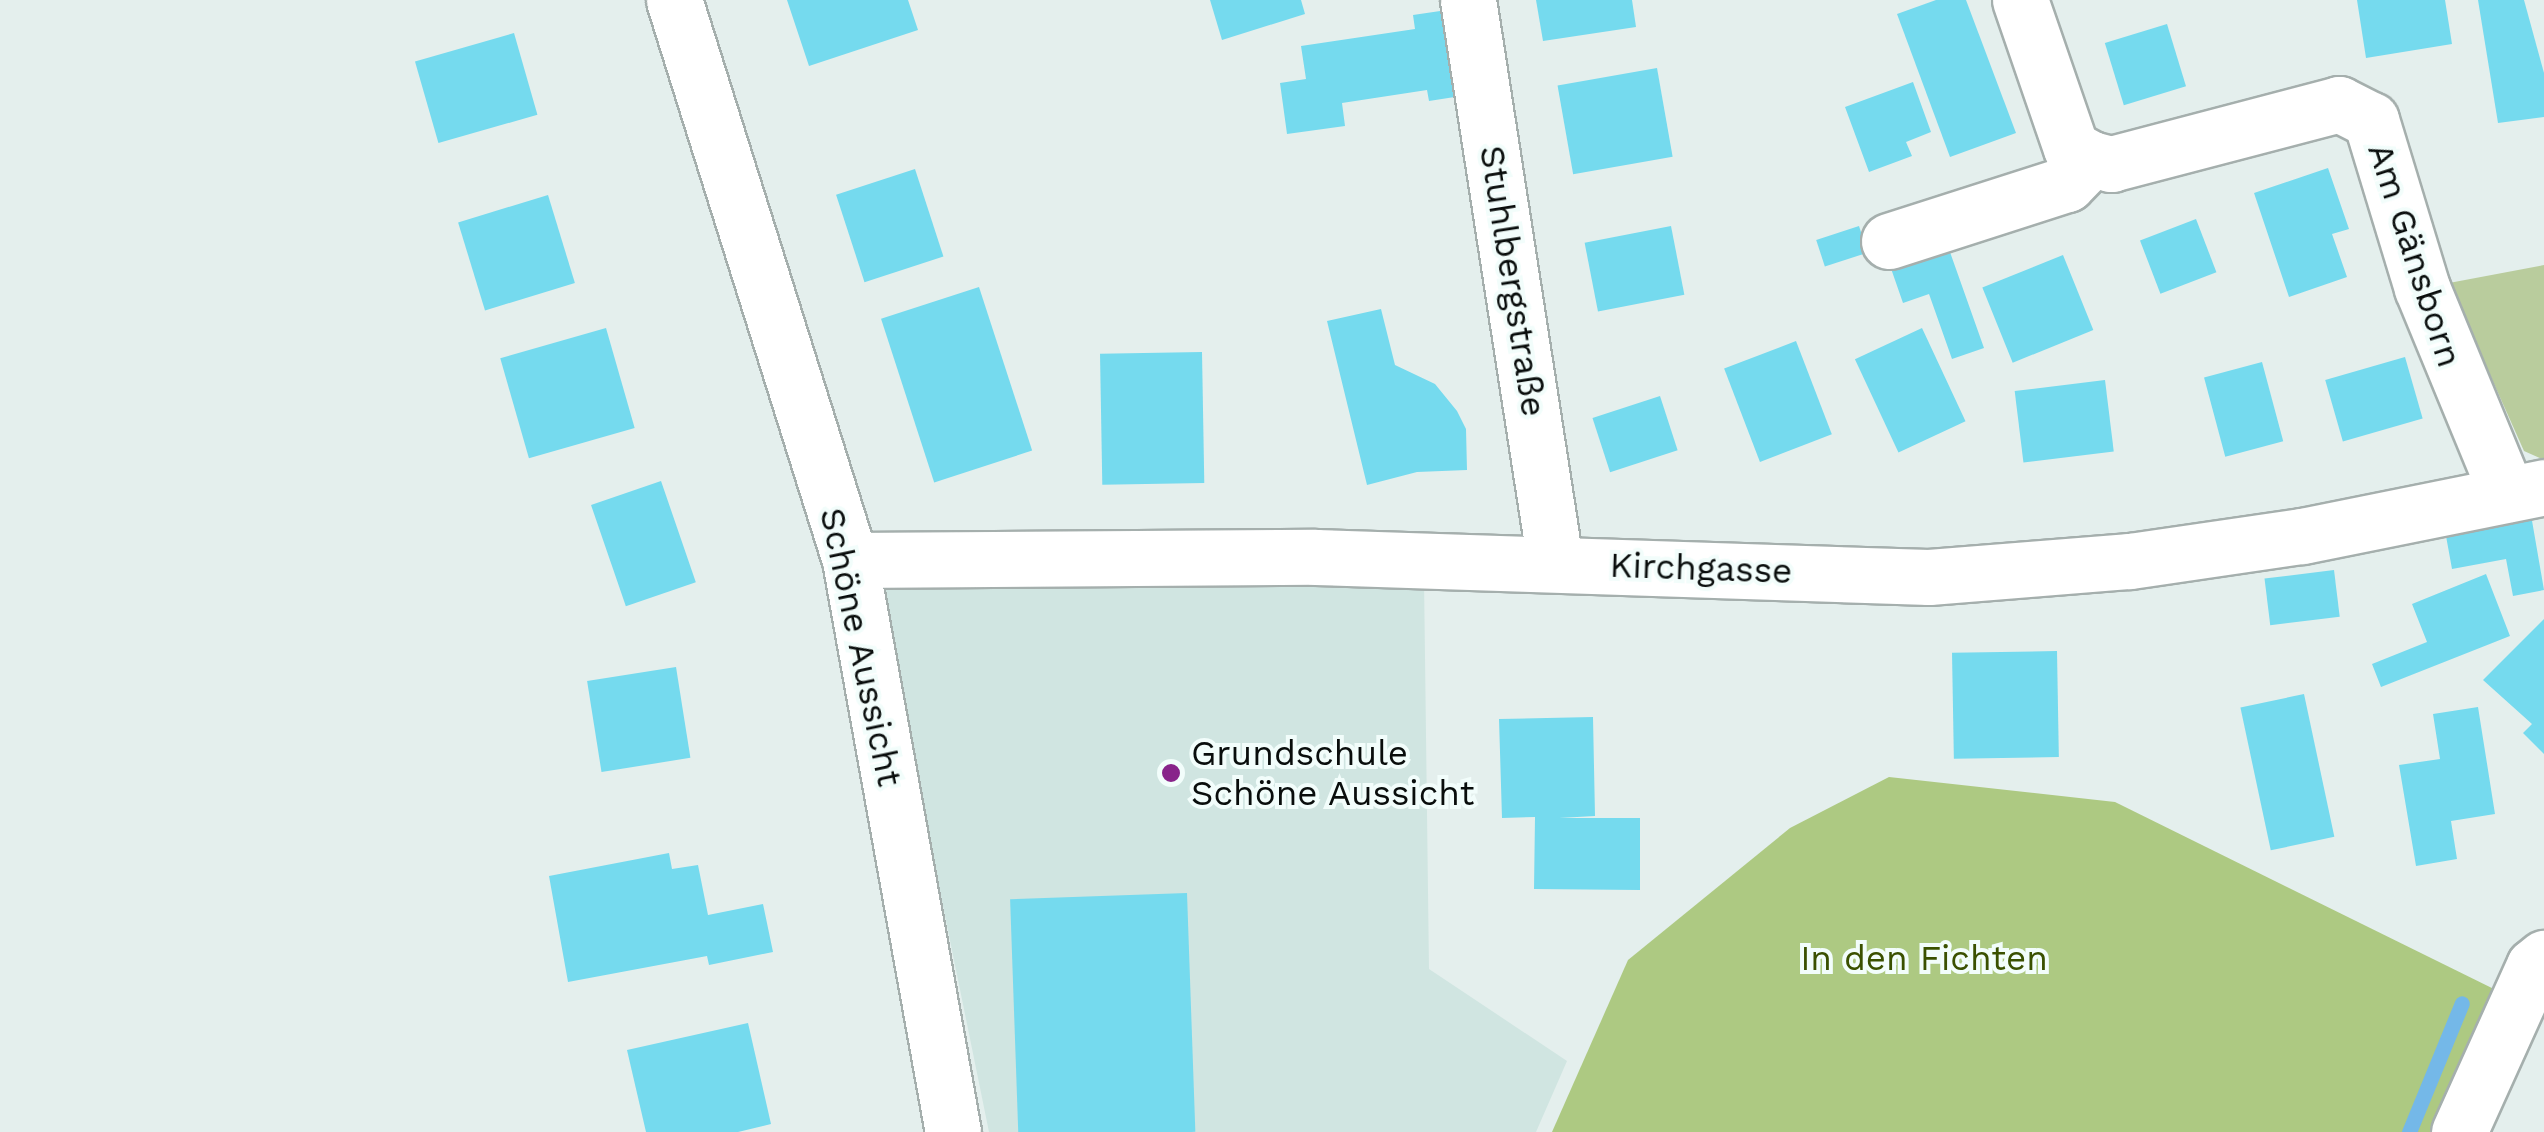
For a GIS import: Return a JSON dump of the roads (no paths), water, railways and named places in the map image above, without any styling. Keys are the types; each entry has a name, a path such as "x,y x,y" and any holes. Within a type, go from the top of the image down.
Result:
{"street":[{"name":"Schöne Aussicht","path":"674,0 850,560 953,1132"},
{"name":"Stuhlbergstraße","path":"1468,0 1555,562"},
{"path":"1889,241 2067,184 2090,160 2072,148 2020,0"},
{"name":"Am Gänsborn","path":"2090,160 2111,164 2339,104 2358,108 2370,120 2422,288 2525,490"},
{"name":"Kirchgasse","path":"850,560 1555,562 1947,576 2130,561 2302,536 2525,490"},
{"path":"2459,1132 2534,966 2544,958"}],"waterway":[{"path":"2409,1132 2462,1003"}],"place":[{"name":"Grundschule Schöne Aussicht","path":"1171,773"}],"park label":[{"name":"In den Fichten","path":"1924,958"}]}
